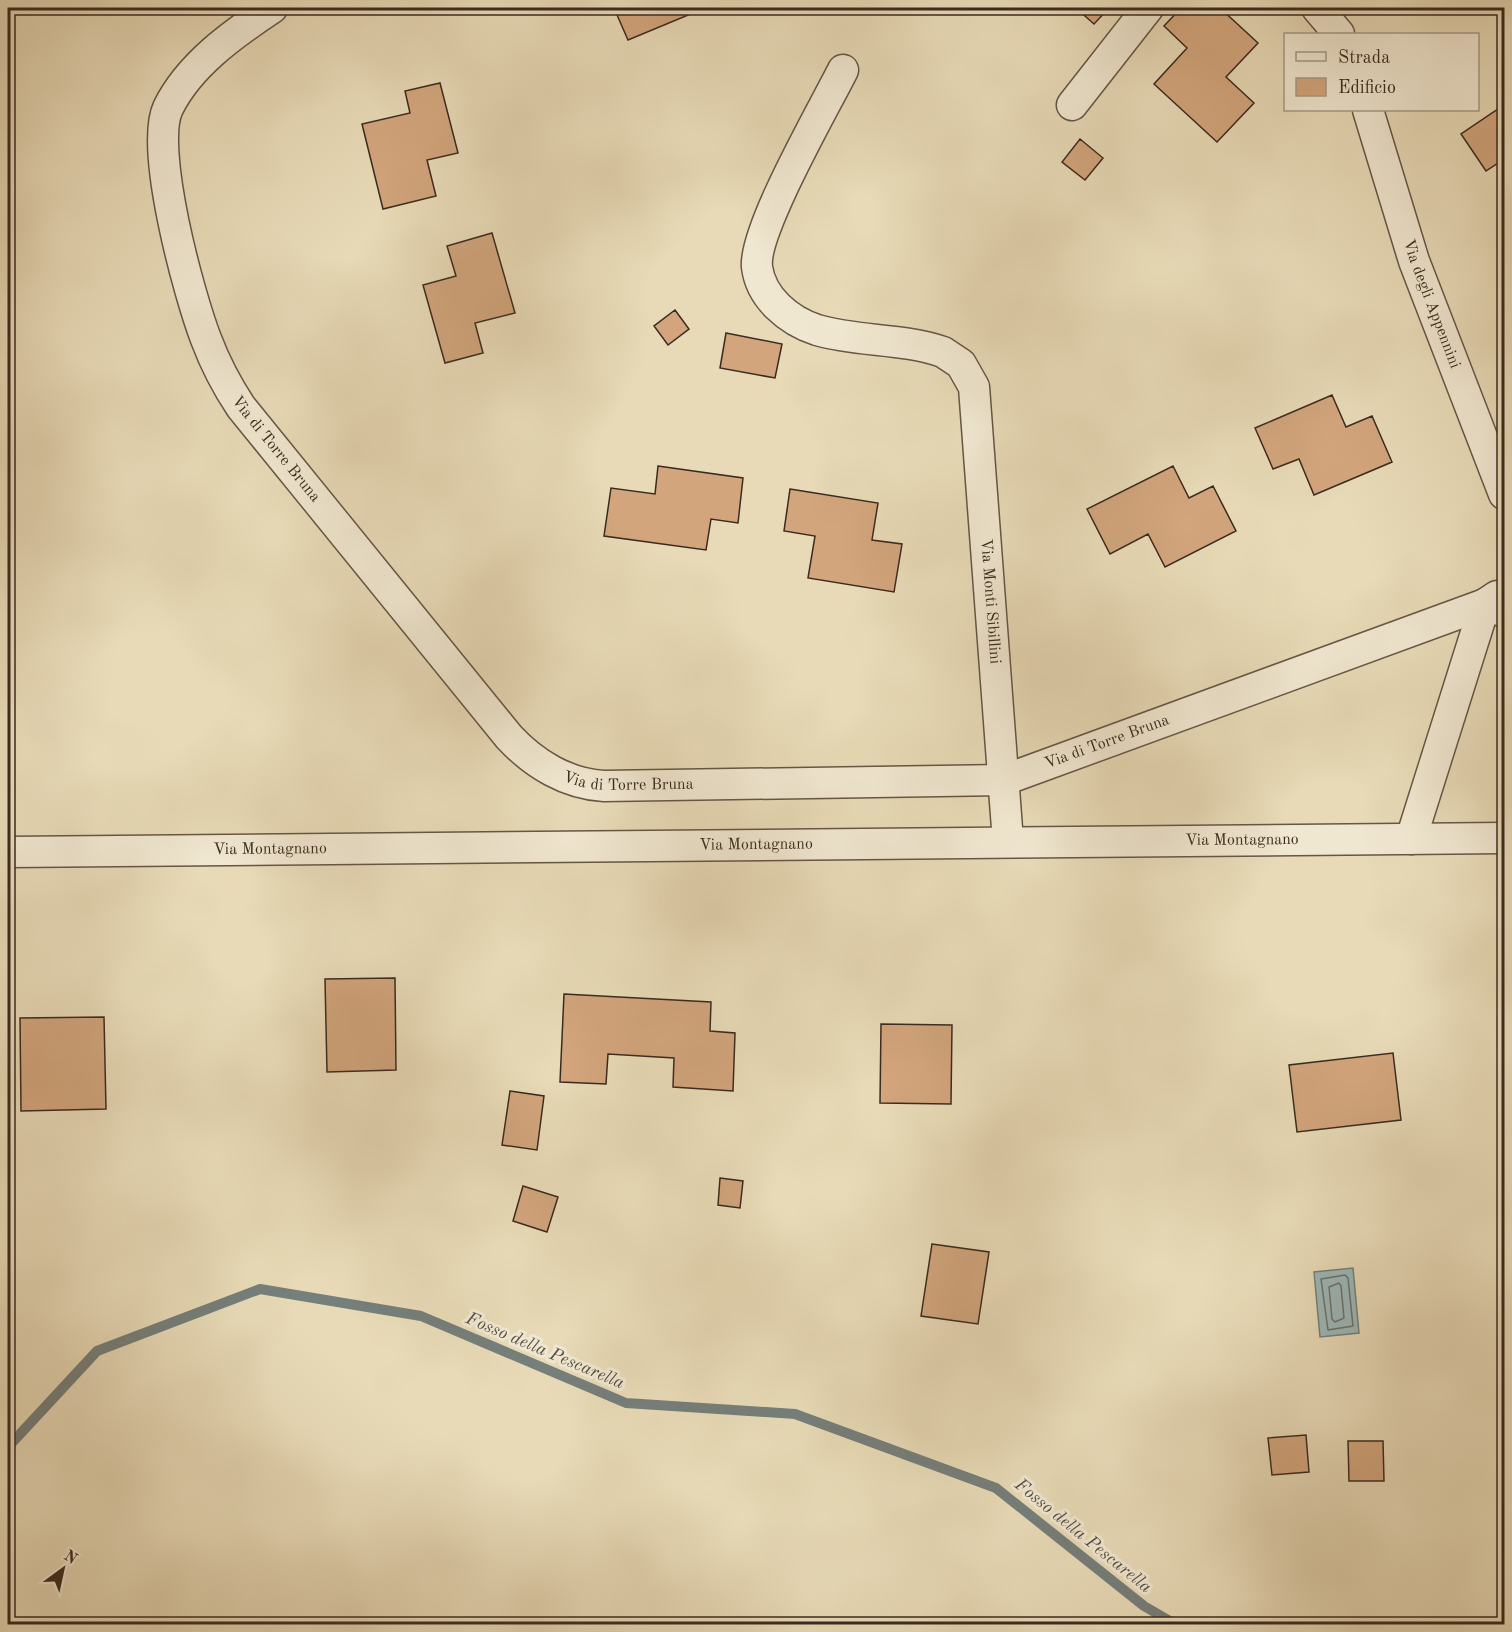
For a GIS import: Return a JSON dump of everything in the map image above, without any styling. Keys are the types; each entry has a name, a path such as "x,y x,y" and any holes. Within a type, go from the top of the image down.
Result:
{"street":[{"name":"Via di Torre Bruna","path":"272,8 211,54 176,95 168,110 162,135 166,181 199,319 224,378 251,420 508,737 530,756 564,777 582,784 604,786 1004,780 1498,602"},
{"path":"1072,105 1148,8"},
{"path":"1317,8 1338,33"},
{"name":"Via Monti Sibillini","path":"843,70 766,227 757,266 763,287 778,307 818,330 934,349 953,357 969,375 977,396 1008,842"},
{"name":"Via degli Appennini","path":"1368,111 1414,261 1504,494"},
{"path":"1411,839 1498,602"},
{"name":"Via Montagnano","path":"8,852 1504,838"}],"water":[{"path":"1353,1268 1359,1333 1320,1337 1314,1272"}],"building":[{"path":"614,8 705,8 628,40"},
{"path":"1076,8 1109,8 1094,24"},
{"path":"1181,8 1220,8 1258,43 1226,77 1254,103 1217,142 1154,84 1187,48 1164,26"},
{"path":"440,83 458,153 427,160 436,196 383,209 362,124 410,113 405,91"},
{"path":"1504,105 1504,159 1486,171 1461,134"},
{"path":"1080,139 1103,158 1085,180 1062,162"},
{"path":"492,233 515,313 475,323 483,353 445,363 423,285 456,276 447,246"},
{"path":"675,310 689,329 668,345 654,326"},
{"path":"726,333 782,344 775,378 720,368"},
{"path":"1332,395 1346,427 1372,416 1392,462 1314,495 1299,459 1273,469 1255,428"},
{"path":"658,466 743,478 738,523 711,519 706,550 604,536 611,488 655,494"},
{"path":"1173,466 1189,498 1213,486 1236,531 1165,567 1148,534 1110,554 1087,509"},
{"path":"790,489 878,503 872,540 902,544 894,592 808,578 815,536 784,531"},
{"path":"395,978 396,1070 327,1072 325,979"},
{"path":"564,994 711,1002 710,1031 735,1033 733,1091 673,1087 674,1058 608,1054 606,1084 560,1082"},
{"path":"104,1017 106,1109 21,1111 20,1018"},
{"path":"881,1024 952,1025 951,1104 880,1103"},
{"path":"1393,1053 1401,1120 1297,1132 1289,1065"},
{"path":"510,1091 544,1096 537,1150 502,1145"},
{"path":"720,1178 743,1181 740,1208 718,1205"},
{"path":"523,1186 558,1197 547,1232 513,1221"},
{"path":"932,1244 989,1252 978,1324 921,1316"},
{"path":"1306,1435 1309,1472 1272,1475 1268,1438"},
{"path":"1348,1441 1383,1441 1384,1481 1349,1481"}],"waterway":[{"name":"Fosso della Pescarella","path":"8,1447 97,1351 260,1289 421,1316 626,1403 795,1414 996,1488 1144,1606 1175,1624"}]}
